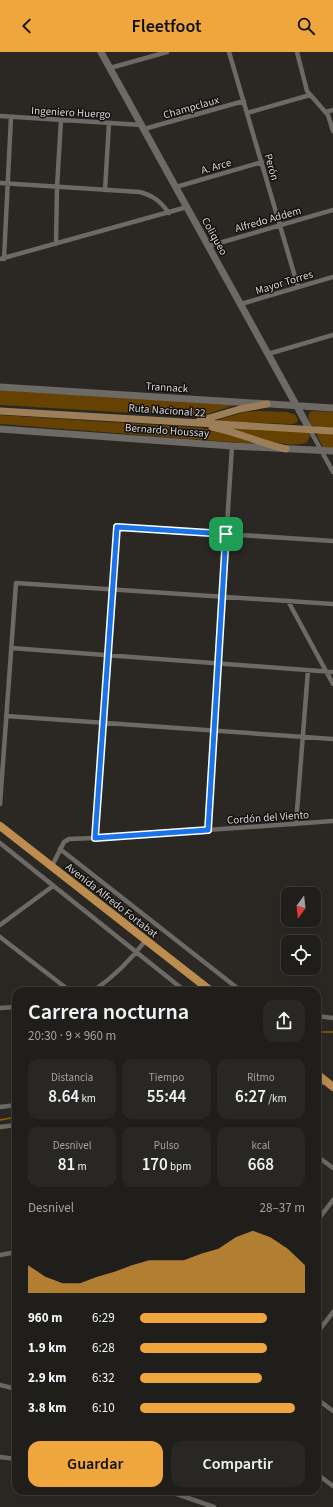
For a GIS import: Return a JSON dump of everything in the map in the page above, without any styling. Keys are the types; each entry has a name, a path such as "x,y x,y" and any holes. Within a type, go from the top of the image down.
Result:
{"highway":[{"name":"Avenida Alfredo Fortabat","path":"2,830 52,866 206,987"},
{"path":"321,1077 333,1087"}],"main road":[{"path":"194,423 240,409 267,404"},
{"name":"Ruta Nacional 22","path":"0,410 333,431"},
{"path":"184,422 228,431 262,443 286,449"}],"street":[{"name":"Coliqueo","path":"101,52 310,430"},
{"path":"110,68 167,52"},
{"name":"Perón","path":"229,52 298,287"},
{"path":"297,52 306,88 310,95 326,112 332,123 333,131"},
{"path":"247,113 310,95"},
{"name":"Champclaux","path":"143,127 244,101"},
{"path":"326,112 333,110"},
{"name":"Ingeniero Huergo","path":"0,116 109,123 143,127"},
{"path":"11,117 8,184 2,259 187,208"},
{"path":"56,244 57,187 61,120"},
{"path":"105,190 109,123"},
{"name":"A. Arce","path":"176,187 262,162"},
{"path":"0,183 140,192 152,196 162,204 169,213"},
{"name":"Alfredo Addem","path":"209,246 333,210"},
{"name":"Mayor Torres","path":"241,304 333,277"},
{"path":"268,354 333,335"},
{"name":"Trannack","path":"0,387 333,408"},
{"name":"Bernardo Houssay","path":"0,429 232,446 333,451"},
{"path":"310,430 333,472"},
{"path":"208,830 232,446"},
{"path":"95,838 117,527 333,541"},
{"path":"0,804 16,583 333,604"},
{"path":"288,601 333,684"},
{"path":"11,648 333,672"},
{"path":"296,824 308,670"},
{"path":"6,716 333,739"},
{"name":"Cordón del Viento","path":"60,849 64,842 69,839 333,821"},
{"path":"0,843 179,987"},
{"path":"52,866 60,849 236,987"},
{"path":"0,925 54,886"},
{"path":"0,937 65,987"},
{"path":"99,987 110,980 125,965 146,940"},
{"path":"0,1008 12,1007"},
{"path":"321,1016 333,1018"},
{"path":"321,1083 326,1081"},
{"path":"0,1107 12,1106"},
{"path":"0,1128 12,1126"},
{"path":"321,1159 333,1168"},
{"path":"321,1216 333,1200"},
{"path":"0,1254 12,1252"},
{"path":"321,1328 333,1312"},
{"path":"0,1385 12,1388"},
{"path":"321,1402 333,1412"},
{"path":"0,1457 12,1458"},
{"path":"321,1477 333,1486"},
{"path":"180,1495 214,1507"}],"shaded area":[{"path":"0,390 235,405 201,416 185,416 0,405"},
{"path":"245,412 287,412 296,415 298,421 292,424 214,421"},
{"path":"310,412 333,412 333,428 311,425 308,416"},
{"path":"0,415 202,428 227,433 256,444 0,424"},
{"path":"226,428 305,432 310,436 307,442 299,444 278,443"},
{"path":"318,433 333,434 333,449 323,447 317,436"}],"waterway":[{"path":"321,1032 333,1032"},
{"path":"0,1120 12,1118"}],"route":[{"path":"117,527 226,534 208,830 95,838 117,527"}]}
